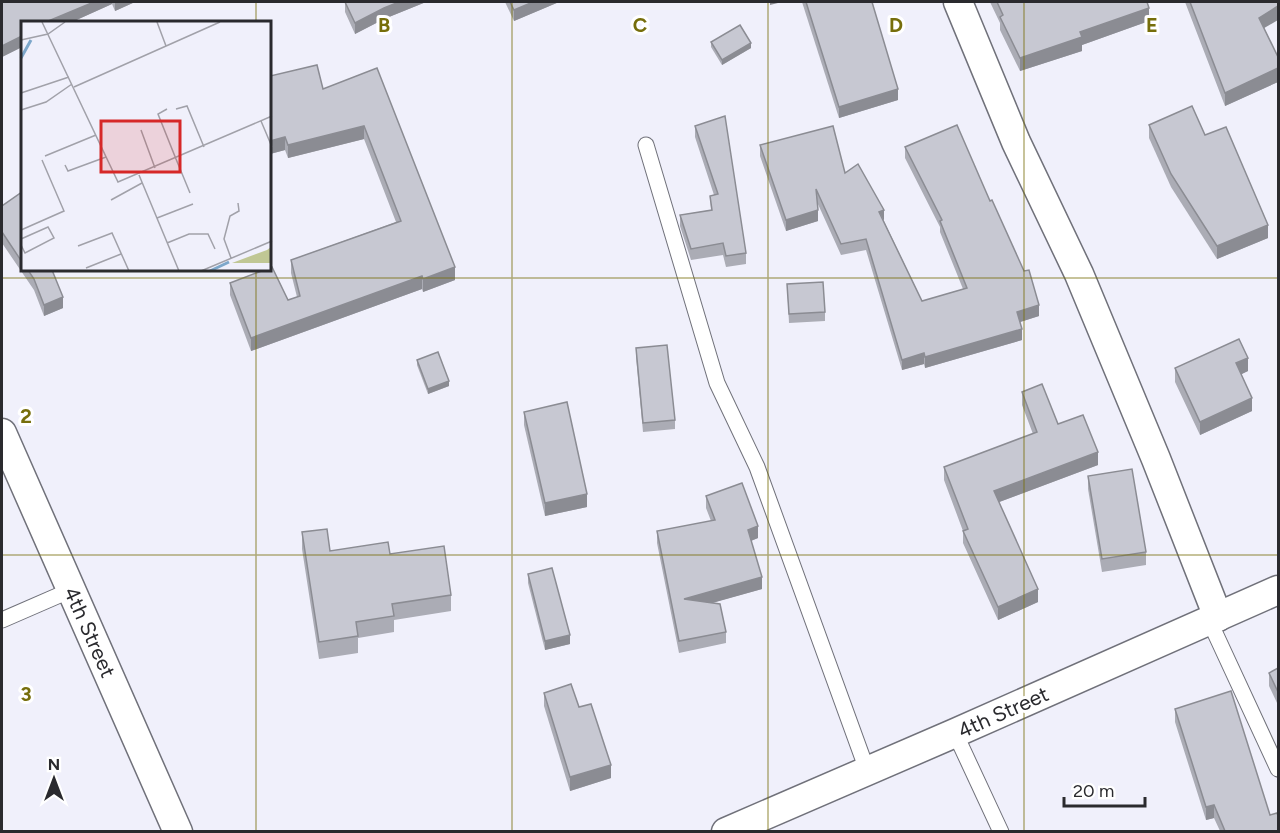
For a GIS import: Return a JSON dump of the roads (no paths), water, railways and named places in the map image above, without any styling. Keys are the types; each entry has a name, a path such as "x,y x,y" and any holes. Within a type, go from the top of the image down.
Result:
{"street":[{"path":"958,2 1016,141 1079,274 1156,459 1214,619"},
{"name":"4th Street","path":"2,433 178,831"},
{"name":"4th Street","path":"726,831 955,733 1278,590"}],"lane":[{"path":"646,145 717,383 757,466 867,770"},
{"path":"2,620 71,590"},
{"path":"1214,619 1278,769"},
{"path":"955,733 1001,831"}]}
